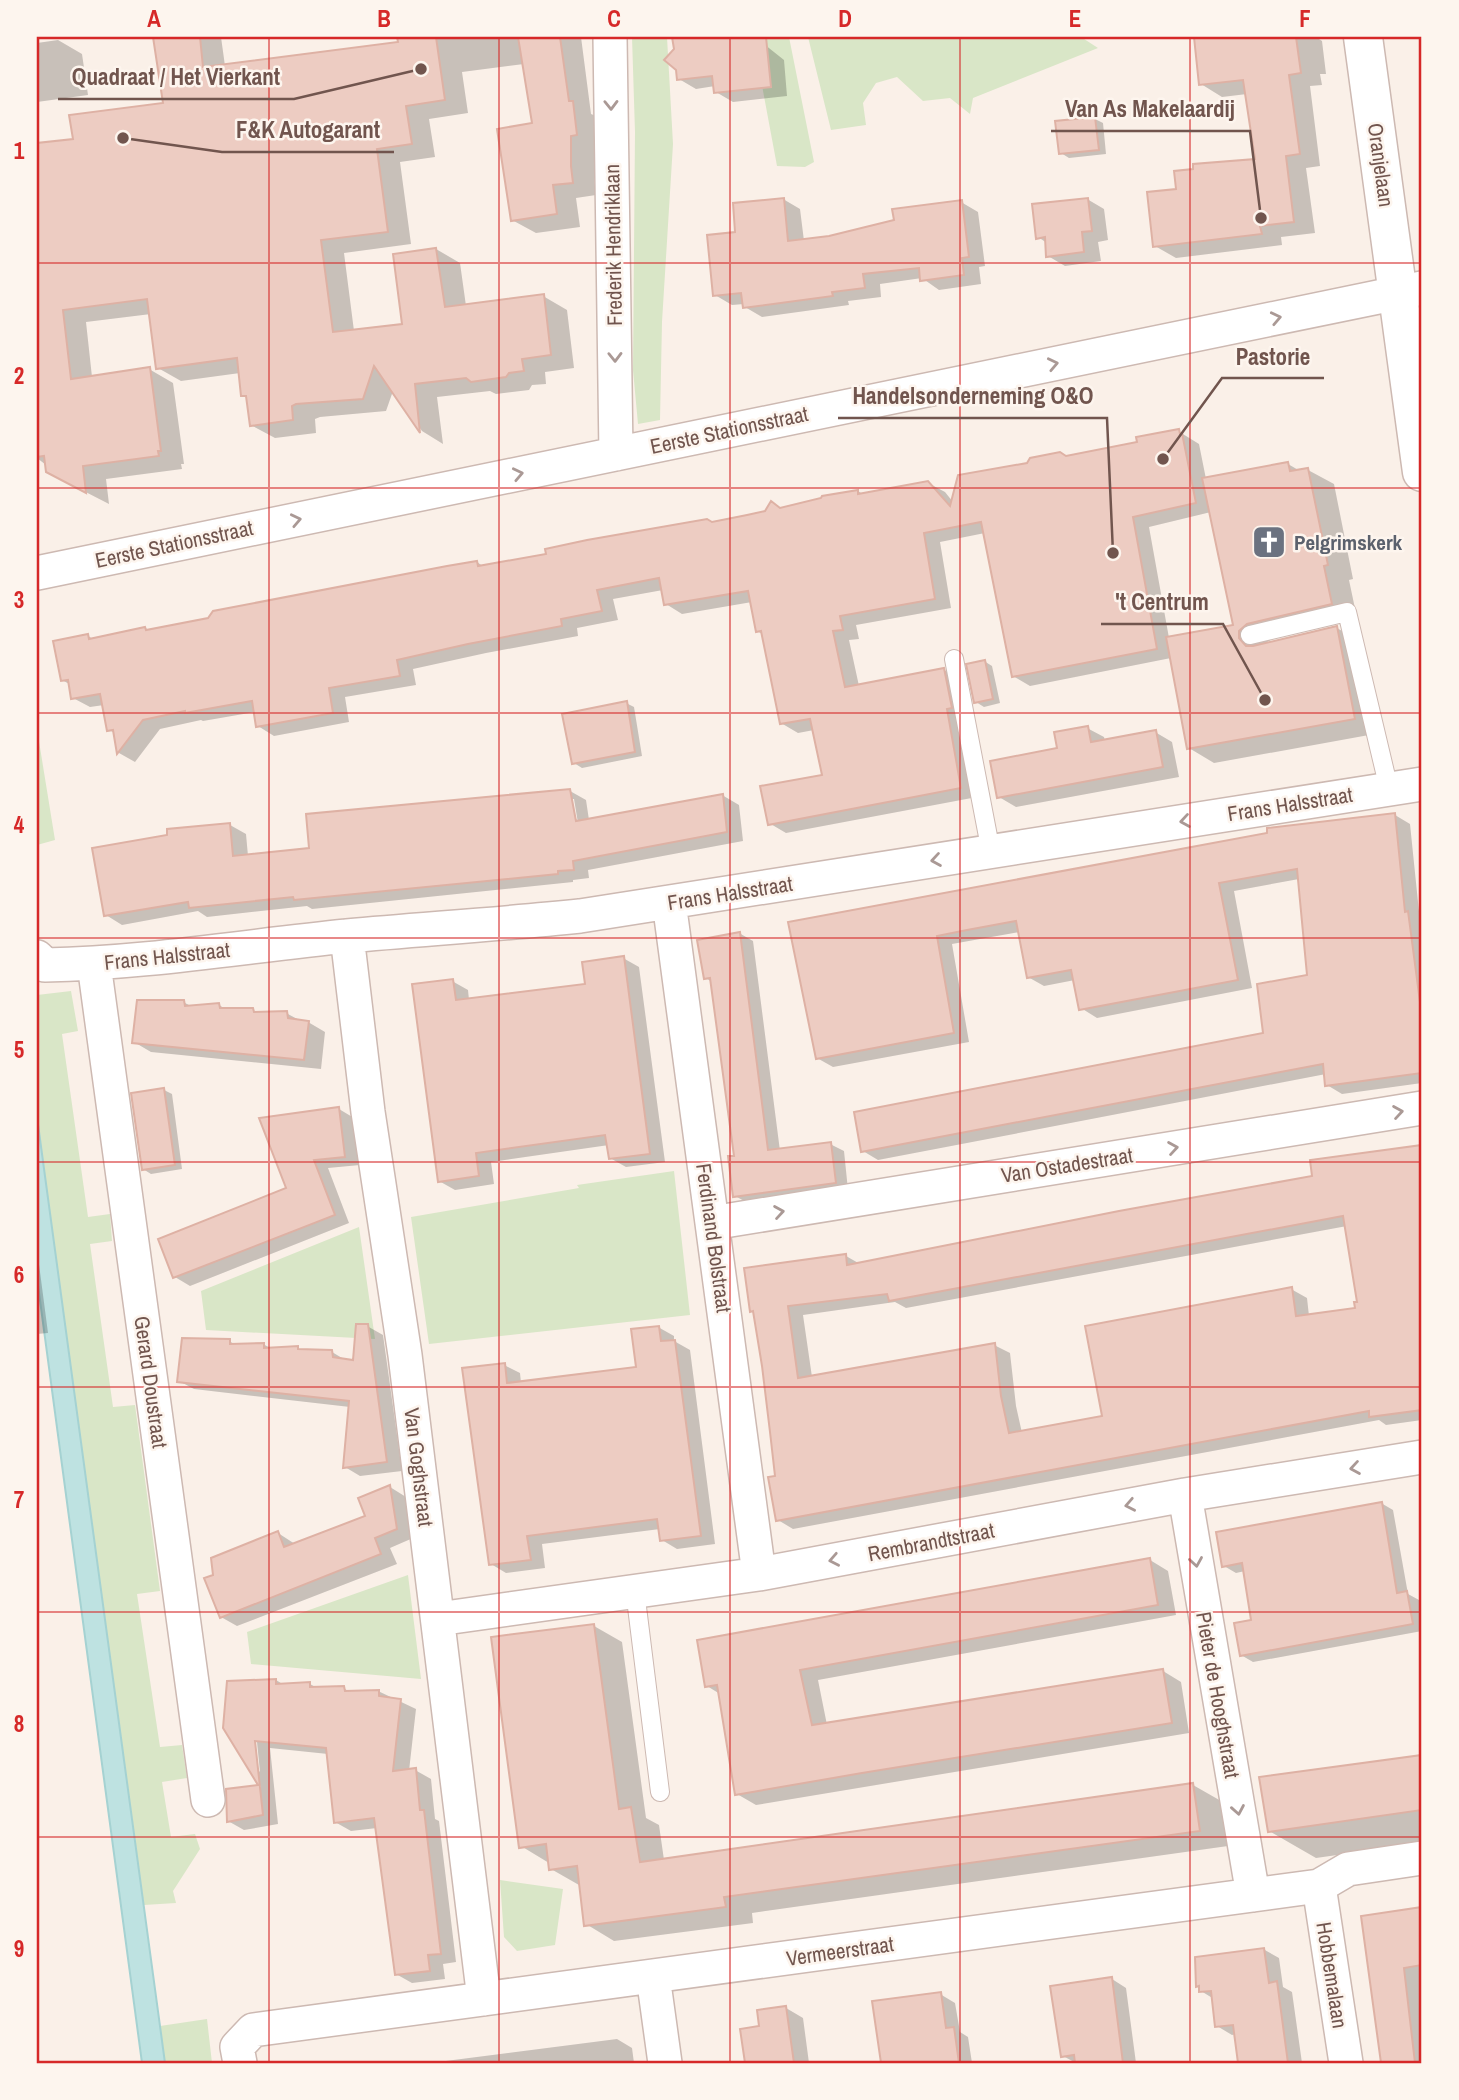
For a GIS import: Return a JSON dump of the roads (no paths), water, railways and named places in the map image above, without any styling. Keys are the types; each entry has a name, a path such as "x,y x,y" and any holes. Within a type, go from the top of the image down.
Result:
{"street":[{"name":"Frederik Hendriklaan","path":"610,37 616,454"},
{"name":"Oranjelaan","path":"1363,37 1385,191 1410,291 1422,472"},
{"name":"Eerste Stationsstraat","path":"37,573 1410,291"},
{"name":"Frans Halsstraat","path":"37,957 45,965 94,964 347,936 580,916 1422,783"},
{"name":"Ferdinand Bolstraat","path":"669,902 759,1574"},
{"name":"Van Goghstraat","path":"347,936 364,1085 405,1354 484,1999"},
{"name":"Gerard Doustraat","path":"94,964 208,1800"},
{"name":"Van Ostadestraat","path":"712,1223 1422,1108"},
{"name":"Rembrandtstraat","path":"438,1619 759,1574 1185,1495 1422,1457"},
{"name":"Pieter de Hooghstraat","path":"1185,1495 1253,1895"},
{"name":"Vermeerstraat","path":"240,2063 237,2047 253,2030 1319,1886 1349,1869 1422,1858"},
{"name":"Hobbemalaan","path":"1319,1886 1346,2063"},
{"path":"653,1976 665,2063"}],"lane":[{"path":"1250,635 1347,612 1389,789"},
{"path":"954,659 991,852"},
{"path":"635,1591 660,1792"}],"water":[{"path":"37,1117 165,2063 142,2063 37,1278"}],"place":[{"name":"Quadraat / Het Vierkant","path":"421,69"},
{"name":"F&K Autogarant","path":"123,138"},
{"name":"Van As Makelaardij","path":"1261,218"},
{"name":"Pastorie","path":"1163,459"},
{"name":"Pelgrimskerk","path":"1269,542"},
{"name":"Handelsonderneming O&O","path":"1113,553"},
{"name":"'t Centrum","path":"1265,700"}]}
